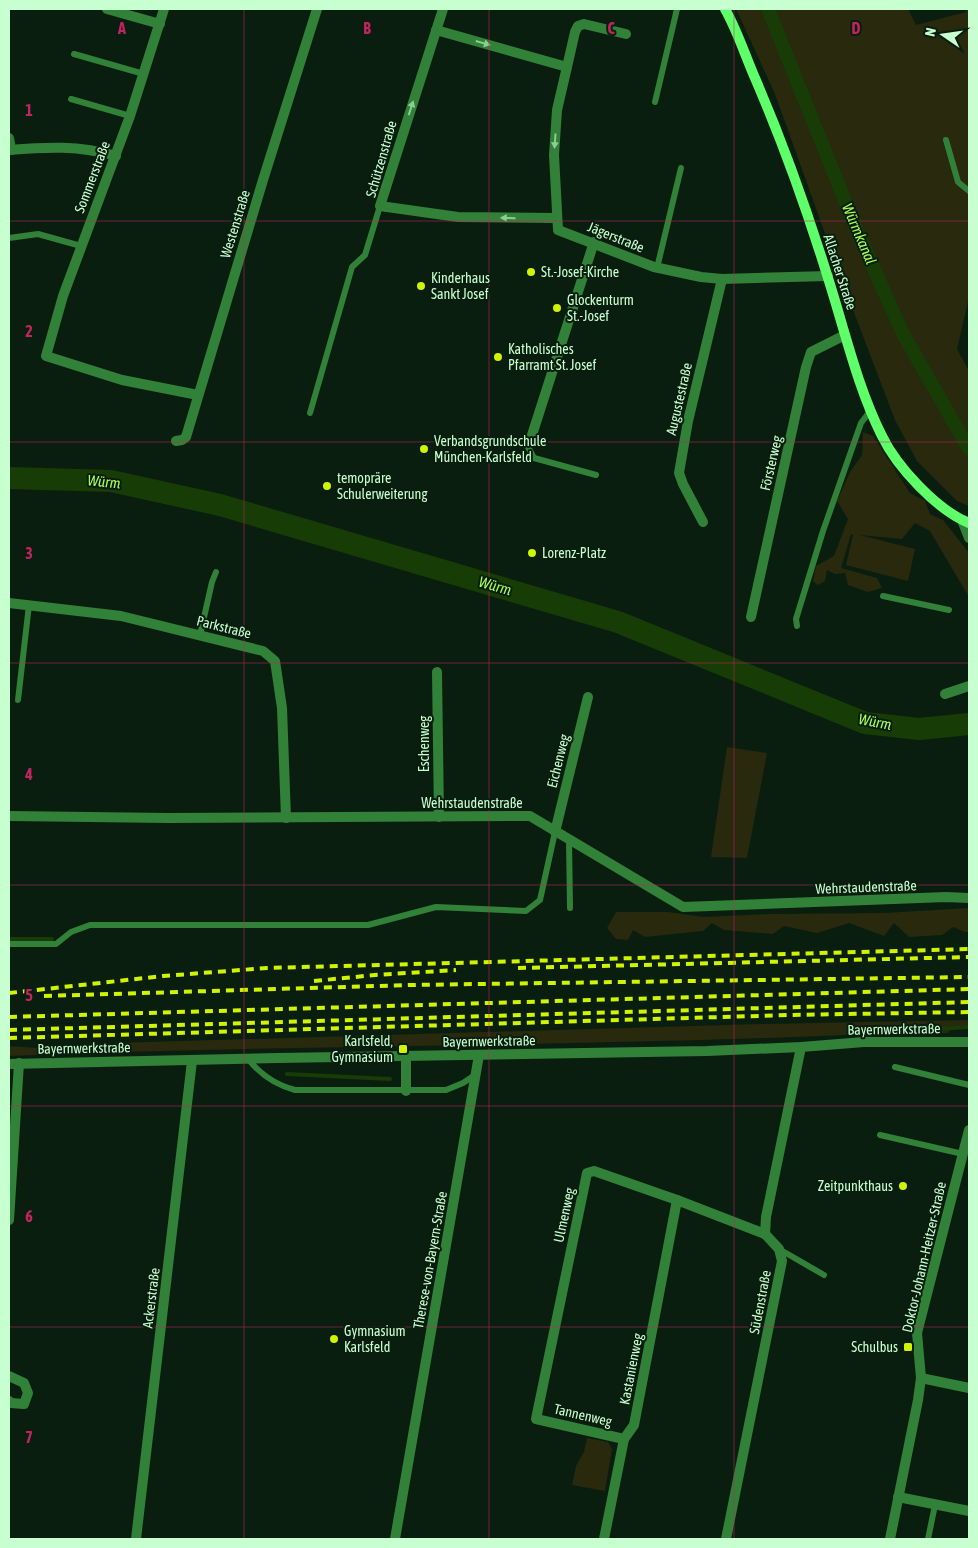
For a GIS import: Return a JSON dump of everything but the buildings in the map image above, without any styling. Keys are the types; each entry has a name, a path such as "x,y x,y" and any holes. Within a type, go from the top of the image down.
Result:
{"street":[{"path":"106,9 160,24"},
{"name":"Sommerstraße","path":"164,9 116,156 63,296 46,356 122,380 198,395"},
{"name":"Westenstraße","path":"176,441 186,437 263,180 317,9"},
{"name":"Schützenstraße","path":"443,9 380,206 458,218 557,218"},
{"name":"Allacher Straße","path":"724,9 780,136 828,276 845,335 882,437 917,483 942,507 965,522 969,538"},
{"path":"557,218 554,155 557,110 575,32 578,26 584,24 626,34"},
{"path":"436,30 566,67"},
{"path":"9,138 10,150 60,147 82,148 116,156"},
{"name":"Jägerstraße","path":"557,218 558,230 594,242 657,268 722,279 828,276"},
{"path":"532,435 594,242"},
{"name":"Augustestraße","path":"702,522 679,472 688,421 722,279"},
{"name":"Försterweg","path":"751,617 806,367 811,352 845,335"},
{"name":"Parkstraße","path":"9,603 121,616 263,651 275,661 282,708 286,818"},
{"name":"Eschenweg","path":"438,672 439,817"},
{"path":"945,694 969,686"},
{"name":"Eichenweg","path":"555,832 588,697"},
{"name":"Wehrstaudenstraße","path":"9,816 168,818 530,816 683,907 969,898"},
{"name":"Bayernwerkstraße","path":"14,1063 707,1051 864,1042 969,1042"},
{"path":"779,1249 765,1234 766,1217 801,1047"},
{"name":"Therese-von-Bayern-Straße","path":"396,1539 479,1055"},
{"path":"406,1056 406,1091"},
{"name":"Ackerstraße","path":"136,1539 192,1061"},
{"path":"9,1220 14,1063"},
{"name":"Doktor-Johann-Heitzer-Straße","path":"890,1539 921,1378 917,1333 969,1130"},
{"name":"Ulmenweg","path":"536,1418 587,1173 594,1171 765,1234"},
{"name":"Kastanienweg","path":"604,1539 624,1439 634,1425 677,1200"},
{"name":"Südenstraße","path":"726,1539 782,1261 779,1249"},
{"path":"9,1376 24,1383 28,1393 24,1404 11,1403 9,1401"},
{"path":"921,1378 969,1388"},
{"name":"Tannenweg","path":"536,1418 624,1439"},
{"path":"898,1497 969,1511"}],"lane":[{"path":"655,102 677,9"},
{"path":"74,54 144,74"},
{"path":"71,100 130,116"},
{"path":"946,140 958,182 969,190"},
{"path":"657,268 681,168"},
{"path":"310,413 352,267 364,255 380,206"},
{"path":"9,238 38,234 81,246"},
{"path":"797,626 796,619 824,531 862,423 871,410"},
{"path":"532,435 528,448 534,458 596,475"},
{"path":"200,635 216,572"},
{"path":"883,596 949,610"},
{"path":"18,700 29,605"},
{"path":"9,944 56,944 71,932 90,925 368,924 436,907 526,911 540,900 555,832"},
{"path":"569,840 570,908"},
{"path":"248,1059 257,1071 283,1087 295,1090 446,1090 476,1075"},
{"path":"895,1067 969,1084"},
{"path":"880,1135 963,1154"},
{"path":"779,1249 824,1275"},
{"path":"928,1539 935,1505"}],"green space":[{"path":"736,9 908,9 916,25 966,12 966,9 969,9 969,297 957,349 969,371 969,506 957,501 917,461 895,420 842,281 775,94"},
{"path":"863,432 873,436 910,493 925,501 930,514 943,520 969,553 969,597 930,531 915,523 902,539 860,535 915,549 908,581 846,565 853,535 851,534 841,568 877,578 882,588 868,592 848,585 845,573 835,574 827,570 825,581 818,585 813,581 816,566 834,556 848,519 837,501 850,472 862,455"},
{"path":"727,747 767,753 747,858 711,857"},
{"path":"969,908 969,932 953,927 942,935 909,937 894,923 884,936 849,923 817,933 784,926 773,934 724,930 712,923 703,931 645,937 633,930 628,940 616,939 607,928 616,912 668,912 703,917 770,914 884,913"},
{"path":"969,1020 969,1029 951,1029 948,1033 891,1033 670,1041 230,1049 9,1056 9,1046 38,1048 47,1045 759,1024"},
{"path":"587,1438 608,1442 612,1449 605,1491 572,1485 576,1466 584,1452"}],"waterway":[{"name":"Würmkanal","path":"768,9 857,231 903,334 969,449"},
{"name":"Würm","path":"9,478 111,481 220,505 618,622 865,723 919,729 969,724"},
{"path":"9,939 52,939"},
{"path":"936,1029 969,1027"},
{"path":"287,1074 390,1079"}],"railway":[{"path":"9,993 163,976 267,968 969,949"},
{"path":"518,968 969,957"},
{"path":"314,981 456,970"},
{"path":"44,996 410,985 969,977"},
{"path":"9,1017 969,989"},
{"path":"9,1030 969,1002"},
{"path":"9,1038 789,1015 969,1012"}],"place":[{"name":"St.-Josef-Kirche","path":"531,272"},
{"name":"Kinderhaus Sankt Josef","path":"421,286"},
{"name":"Glockenturm St.-Josef","path":"557,308"},
{"name":"Katholisches Pfarramt St. Josef","path":"498,357"},
{"name":"Verbandsgrundschule München-Karlsfeld","path":"424,449"},
{"name":"temopräre Schulerweiterung","path":"327,486"},
{"name":"Lorenz-Platz","path":"532,553"},
{"name":"Karlsfeld, Gymnasium","path":"403,1049"},
{"name":"Zeitpunkthaus","path":"903,1186"},
{"name":"Gymnasium Karlsfeld","path":"334,1339"},
{"name":"Schulbus","path":"908,1347"}]}
